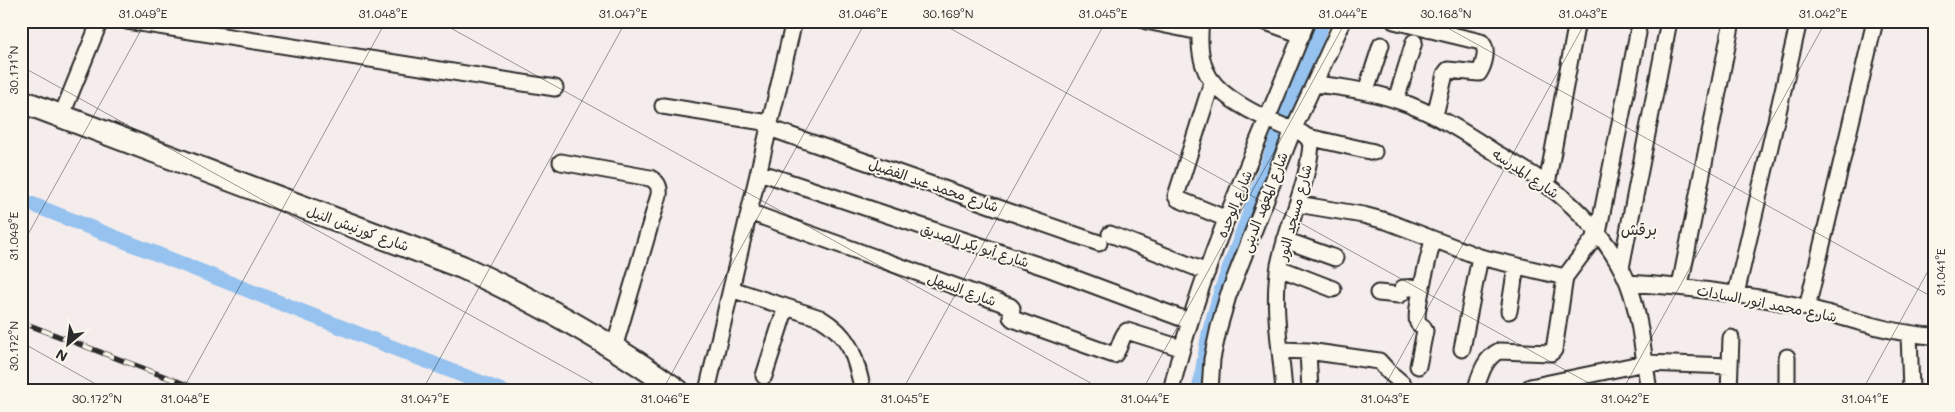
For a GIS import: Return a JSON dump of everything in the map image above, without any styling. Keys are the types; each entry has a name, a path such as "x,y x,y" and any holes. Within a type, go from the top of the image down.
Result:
{"main road":[{"name":"شارع كورنيش النيل","path":"21,101 462,267 556,313 614,348 678,391"}],"street":[{"path":"61,117 100,21"},
{"path":"127,21 555,88"},
{"path":"707,391 794,21"},
{"path":"1146,21 1200,27 1201,53 1206,71 1212,82 1237,102 1268,120 1303,133 1308,137 1374,152"},
{"path":"1263,21 1305,28"},
{"name":"شارع المعهد الدينى","path":"1210,391 1212,359 1221,319 1249,240 1293,130 1343,21"},
{"path":"1394,21 1481,42 1485,45 1486,50 1479,73 1448,70 1445,74 1435,115"},
{"path":"1547,184 1576,21"},
{"path":"1620,268 1669,21"},
{"path":"1680,286 1732,21"},
{"path":"1736,294 1799,21"},
{"path":"1807,308 1875,21"},
{"name":"شارع الوحده","path":"1171,391 1181,348 1207,272 1227,218 1305,28"},
{"path":"1475,391 1486,364 1493,354 1499,351 1551,353 1554,350 1565,277 1598,233 1638,33"},
{"path":"1396,100 1414,42"},
{"path":"1366,91 1381,45"},
{"path":"1212,82 1176,196 1178,199 1227,218"},
{"name":"شارع المدرسه","path":"1315,84 1366,91 1435,115 1547,184 1573,207 1598,233 1628,283 1635,306 1649,391"},
{"name":"شارع محمد عبد الفضيل","path":"663,106 770,125 1104,239 1207,272"},
{"name":"شارع مسجد النور","path":"1284,391 1276,290 1285,240 1297,204 1310,151 1311,144 1308,137"},
{"path":"561,162 650,178 656,181 660,188 614,348"},
{"name":"شارع أبو بكر الصديق","path":"758,172 981,248 1008,255 1190,321"},
{"path":"1297,204 1363,215 1386,221 1480,257 1565,277"},
{"name":"شارع السهل","path":"749,212 1010,306 1013,319 1114,355 1118,351 1124,334 1127,331 1181,348"},
{"path":"1285,240 1335,258"},
{"path":"1418,366 1425,331 1418,322 1418,319 1422,287 1433,240"},
{"path":"1462,349 1480,257"},
{"path":"1510,311 1516,267"},
{"path":"1279,268 1333,289"},
{"name":"شارع محمد انور السادات","path":"1628,283 1680,286 1736,294 1807,308 1875,327 1934,336"},
{"path":"1378,293 1399,295 1402,293 1403,288 1422,287"},
{"path":"731,289 820,318 832,325 851,346 863,391"},
{"path":"764,376 786,307"},
{"path":"1909,333 1912,391"},
{"path":"1729,391 1731,338"},
{"path":"1281,350 1308,350 1380,361 1403,384"},
{"path":"1308,350 1310,391"},
{"path":"1787,357 1788,391"},
{"path":"1530,387 1579,384 1644,363 1730,366"}],"waterway":[{"path":"1199,391 1209,333 1221,291 1323,21"},
{"path":"21,200 502,391"}],"railway":[{"path":"21,322 203,391"}],"district":[{"name":"برقش","path":"1639,228"}]}
